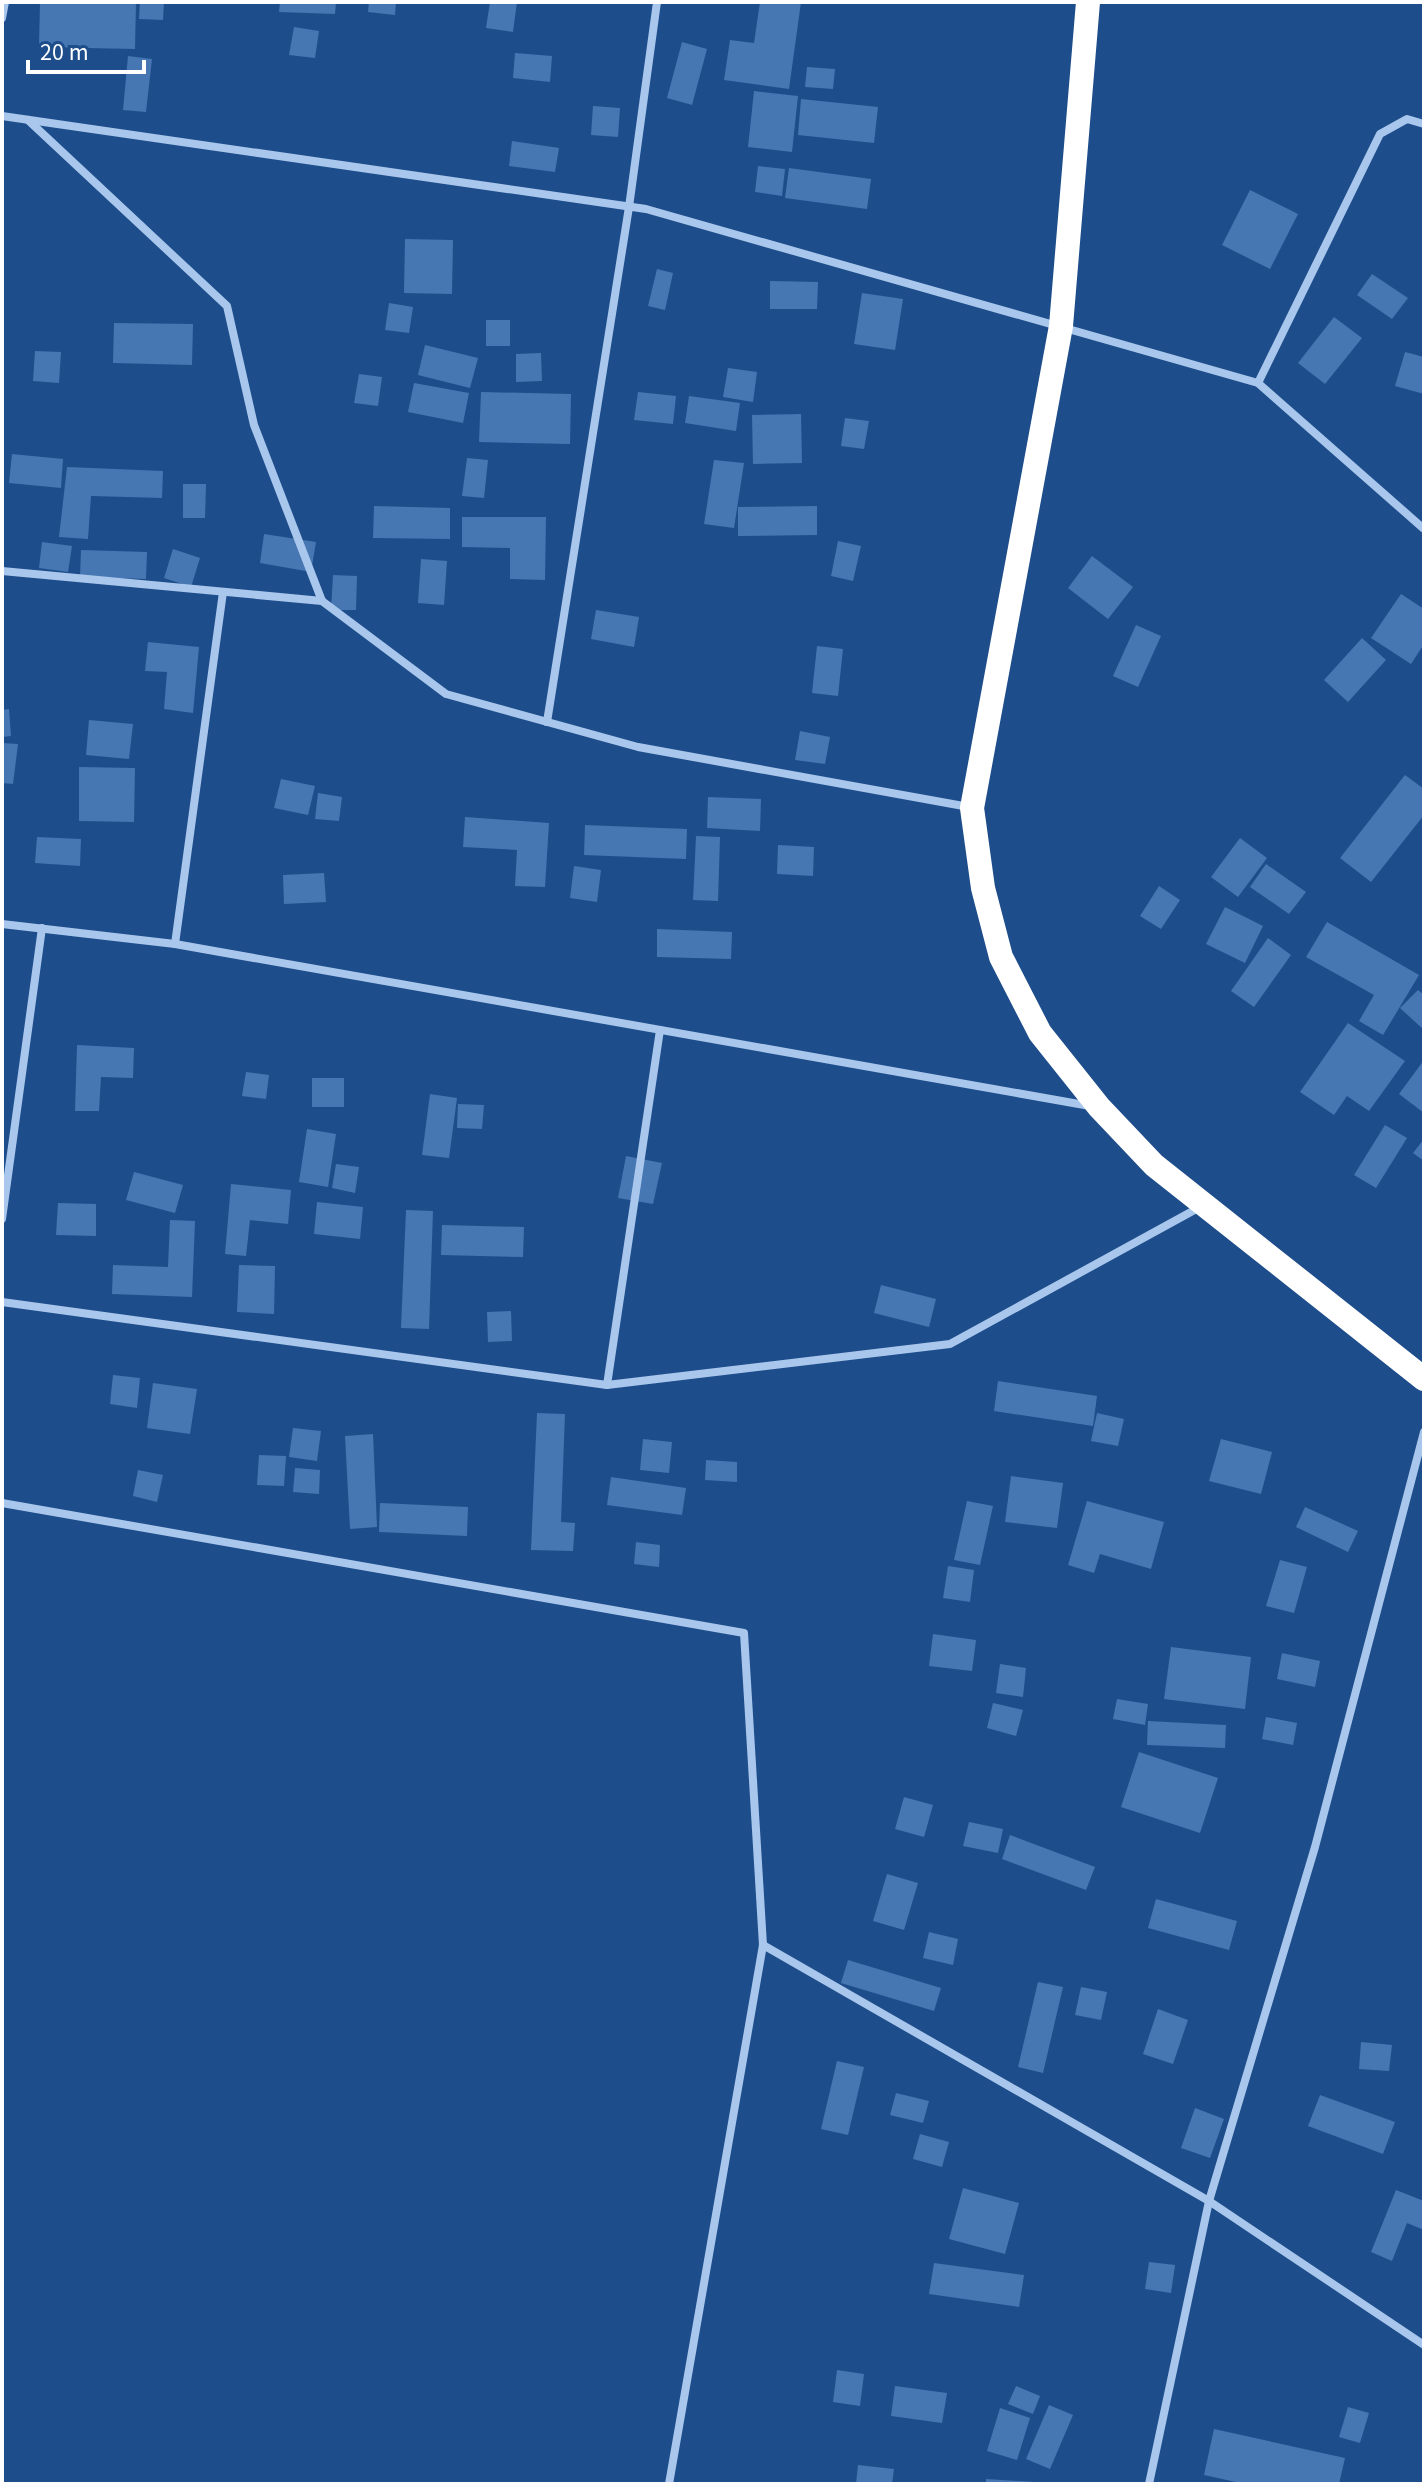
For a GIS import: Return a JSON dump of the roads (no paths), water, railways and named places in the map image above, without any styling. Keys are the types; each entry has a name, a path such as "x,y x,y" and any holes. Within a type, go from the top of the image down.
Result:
{"highway":[{"path":"1088,2 1061,326 972,808 983,888 1001,957 1040,1033 1099,1107 1154,1165 1424,1379"}],"street":[{"path":"2,18 5,2"},
{"path":"547,722 629,207 657,2"},
{"path":"2,116 661,213 1258,383 1424,529"},
{"path":"27,119 227,306 254,425 322,601"},
{"path":"1258,383 1380,134 1407,119 1424,124"},
{"path":"2,571 322,601 446,694 638,747 972,808"},
{"path":"175,944 223,592"},
{"path":"2,924 175,944 1099,1107"},
{"path":"2,1219 42,928"},
{"path":"607,1385 660,1030"},
{"path":"2,1302 607,1385 950,1344 1204,1204"},
{"path":"1149,2484 1209,2201 1315,1847 1424,1432"},
{"path":"2,1503 744,1633 763,1945 669,2484"},
{"path":"763,1945 1209,2201 1424,2345"}]}
